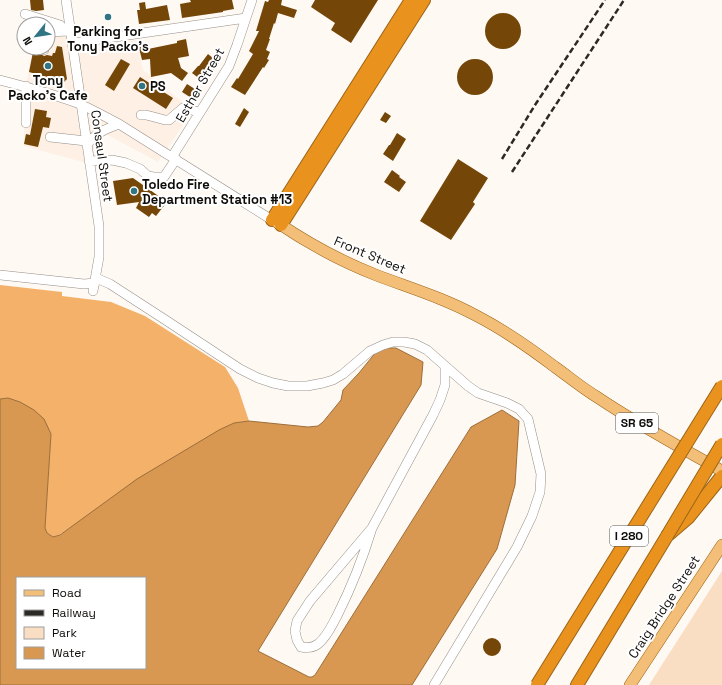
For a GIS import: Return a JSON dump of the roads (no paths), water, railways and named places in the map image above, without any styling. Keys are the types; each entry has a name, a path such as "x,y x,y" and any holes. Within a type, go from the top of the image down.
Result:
{"highway":[{"path":"276,222 411,0"},
{"path":"276,222 424,0"},
{"name":"I 280","path":"537,685 722,386"},
{"name":"I 280","path":"577,685 722,444"},
{"path":"667,536 688,518 722,476"}],"main road":[{"name":"Front Street","path":"276,222 351,264 376,275 436,296 489,322 523,344 619,412 722,471"},
{"name":"Craig Bridge Street","path":"630,685 722,545"}],"street":[{"name":"Consaul Street","path":"66,0 68,31 73,43 99,226 99,257 94,284"},
{"name":"Esther Street","path":"89,161 112,160 126,163 140,169 148,176 159,178 164,177 199,112 229,66 252,0"},
{"path":"25,14 60,25 68,31"},
{"path":"73,43 246,18"},
{"path":"56,32 68,31"},
{"name":"Front Street","path":"0,80 39,90 81,105 119,124 276,222"},
{"path":"26,86 26,123"},
{"path":"141,115 170,120 184,108 199,112"},
{"path":"50,137 86,143 97,134 119,124"},
{"path":"0,275 84,284 110,284 240,370 258,378 288,386 307,386 333,380 343,374 370,351 383,344 393,342 415,344 427,350 478,393 507,403 519,409 528,419 541,474 540,492 532,516 517,547 435,684"},
{"path":"372,528 310,601 297,621 295,631 297,640 301,647 308,648 318,645 334,622 347,596 366,548 372,528 440,400 445,385 445,366"}],"water":[{"path":"384,348 396,348 423,362 421,385 258,651 309,677 315,675 471,427 502,410 519,421 515,485 497,549 412,685 0,685 0,399 8,398 20,402 34,410 44,419 51,434 45,528 47,533 53,537 60,535 137,479 219,430 234,423 249,421 308,427 318,426 341,400 343,390 376,352"}],"railway":[{"path":"502,159 535,105 605,0"},
{"path":"512,172 624,0"}],"place":[{"name":"Parking for Tony Packo's","path":"108,17"},
{"name":"Tony Packo's Cafe","path":"48,66"},
{"name":"PS","path":"142,86"},
{"name":"Toledo Fire Department Station #13","path":"134,191"}]}
